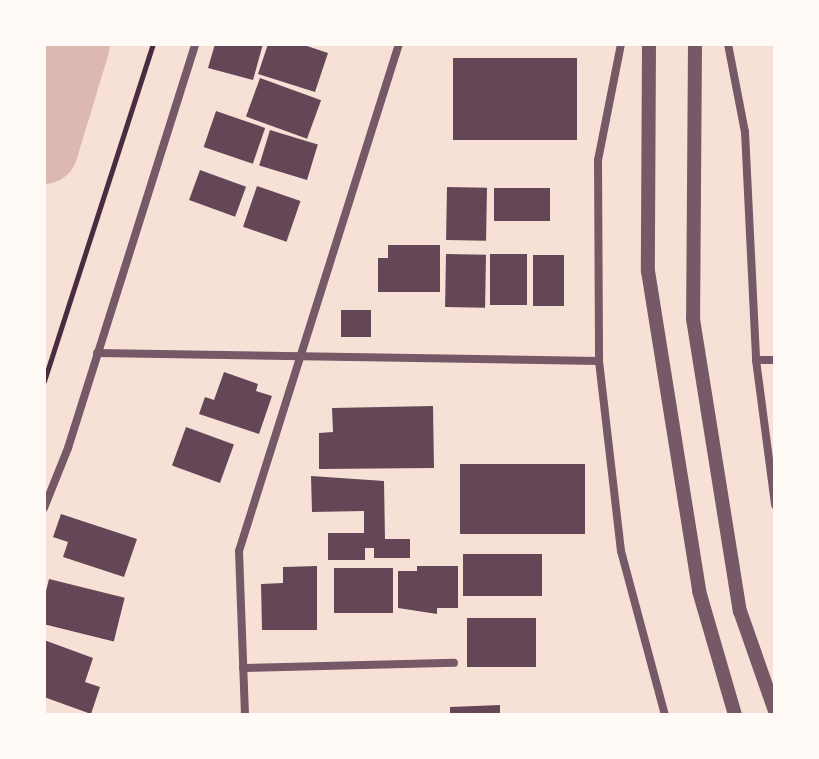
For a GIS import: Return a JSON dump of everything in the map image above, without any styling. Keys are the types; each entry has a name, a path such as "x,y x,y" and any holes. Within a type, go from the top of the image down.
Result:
{"street":[{"path":"44,508 97,353 195,44"},
{"path":"245,715 239,551 399,44"},
{"path":"621,44 598,160 599,361 621,551 665,715"},
{"path":"649,44 648,271 699,591 735,715"},
{"path":"695,44 693,319 740,611 775,711"},
{"path":"728,44 745,132 756,360 775,505"},
{"path":"97,353 599,361"},
{"path":"756,360 775,360"},
{"path":"243,668 454,663"}],"path":[{"path":"44,381 153,44"}],"building":[{"path":"215,44 263,44 253,80 208,68"},
{"path":"268,44 301,44 328,53 315,92 258,74"},
{"path":"453,58 577,58 577,140 453,140"},
{"path":"260,78 321,100 307,139 246,117"},
{"path":"216,111 265,128 253,164 204,147"},
{"path":"270,130 318,145 307,180 259,165"},
{"path":"200,170 246,187 235,217 189,200"},
{"path":"257,186 300,201 286,242 243,227"},
{"path":"447,187 487,188 486,241 446,240"},
{"path":"494,188 550,188 550,221 494,221"},
{"path":"388,245 440,245 440,292 378,292 378,258 388,258"},
{"path":"446,254 486,255 485,308 445,307"},
{"path":"490,254 527,254 527,305 490,305"},
{"path":"533,255 564,255 564,306 533,306"},
{"path":"341,310 371,310 371,337 341,337"},
{"path":"224,372 258,384 256,391 272,396 259,434 199,414 205,397 214,400"},
{"path":"433,406 434,468 319,469 319,433 333,432 332,408"},
{"path":"186,427 234,444 220,483 172,466"},
{"path":"460,464 585,464 585,534 460,534"},
{"path":"311,476 384,481 385,539 410,539 410,558 374,558 374,548 365,548 365,560 328,560 328,533 364,533 364,511 312,512"},
{"path":"61,514 137,539 124,577 63,557 68,542 53,537"},
{"path":"463,554 542,554 542,596 463,596"},
{"path":"317,566 317,630 262,630 261,584 283,583 283,567"},
{"path":"417,566 458,566 458,608 437,608 437,614 398,608 398,571 417,571"},
{"path":"334,568 393,568 393,613 334,613"},
{"path":"49,579 125,598 114,642 44,624 44,599"},
{"path":"467,618 536,618 536,667 467,667"},
{"path":"44,640 93,658 85,682 100,687 91,714 44,697"},
{"path":"500,705 500,715 450,715 450,707"}],"waterway":[{"path":"44,150 76,44"}]}
